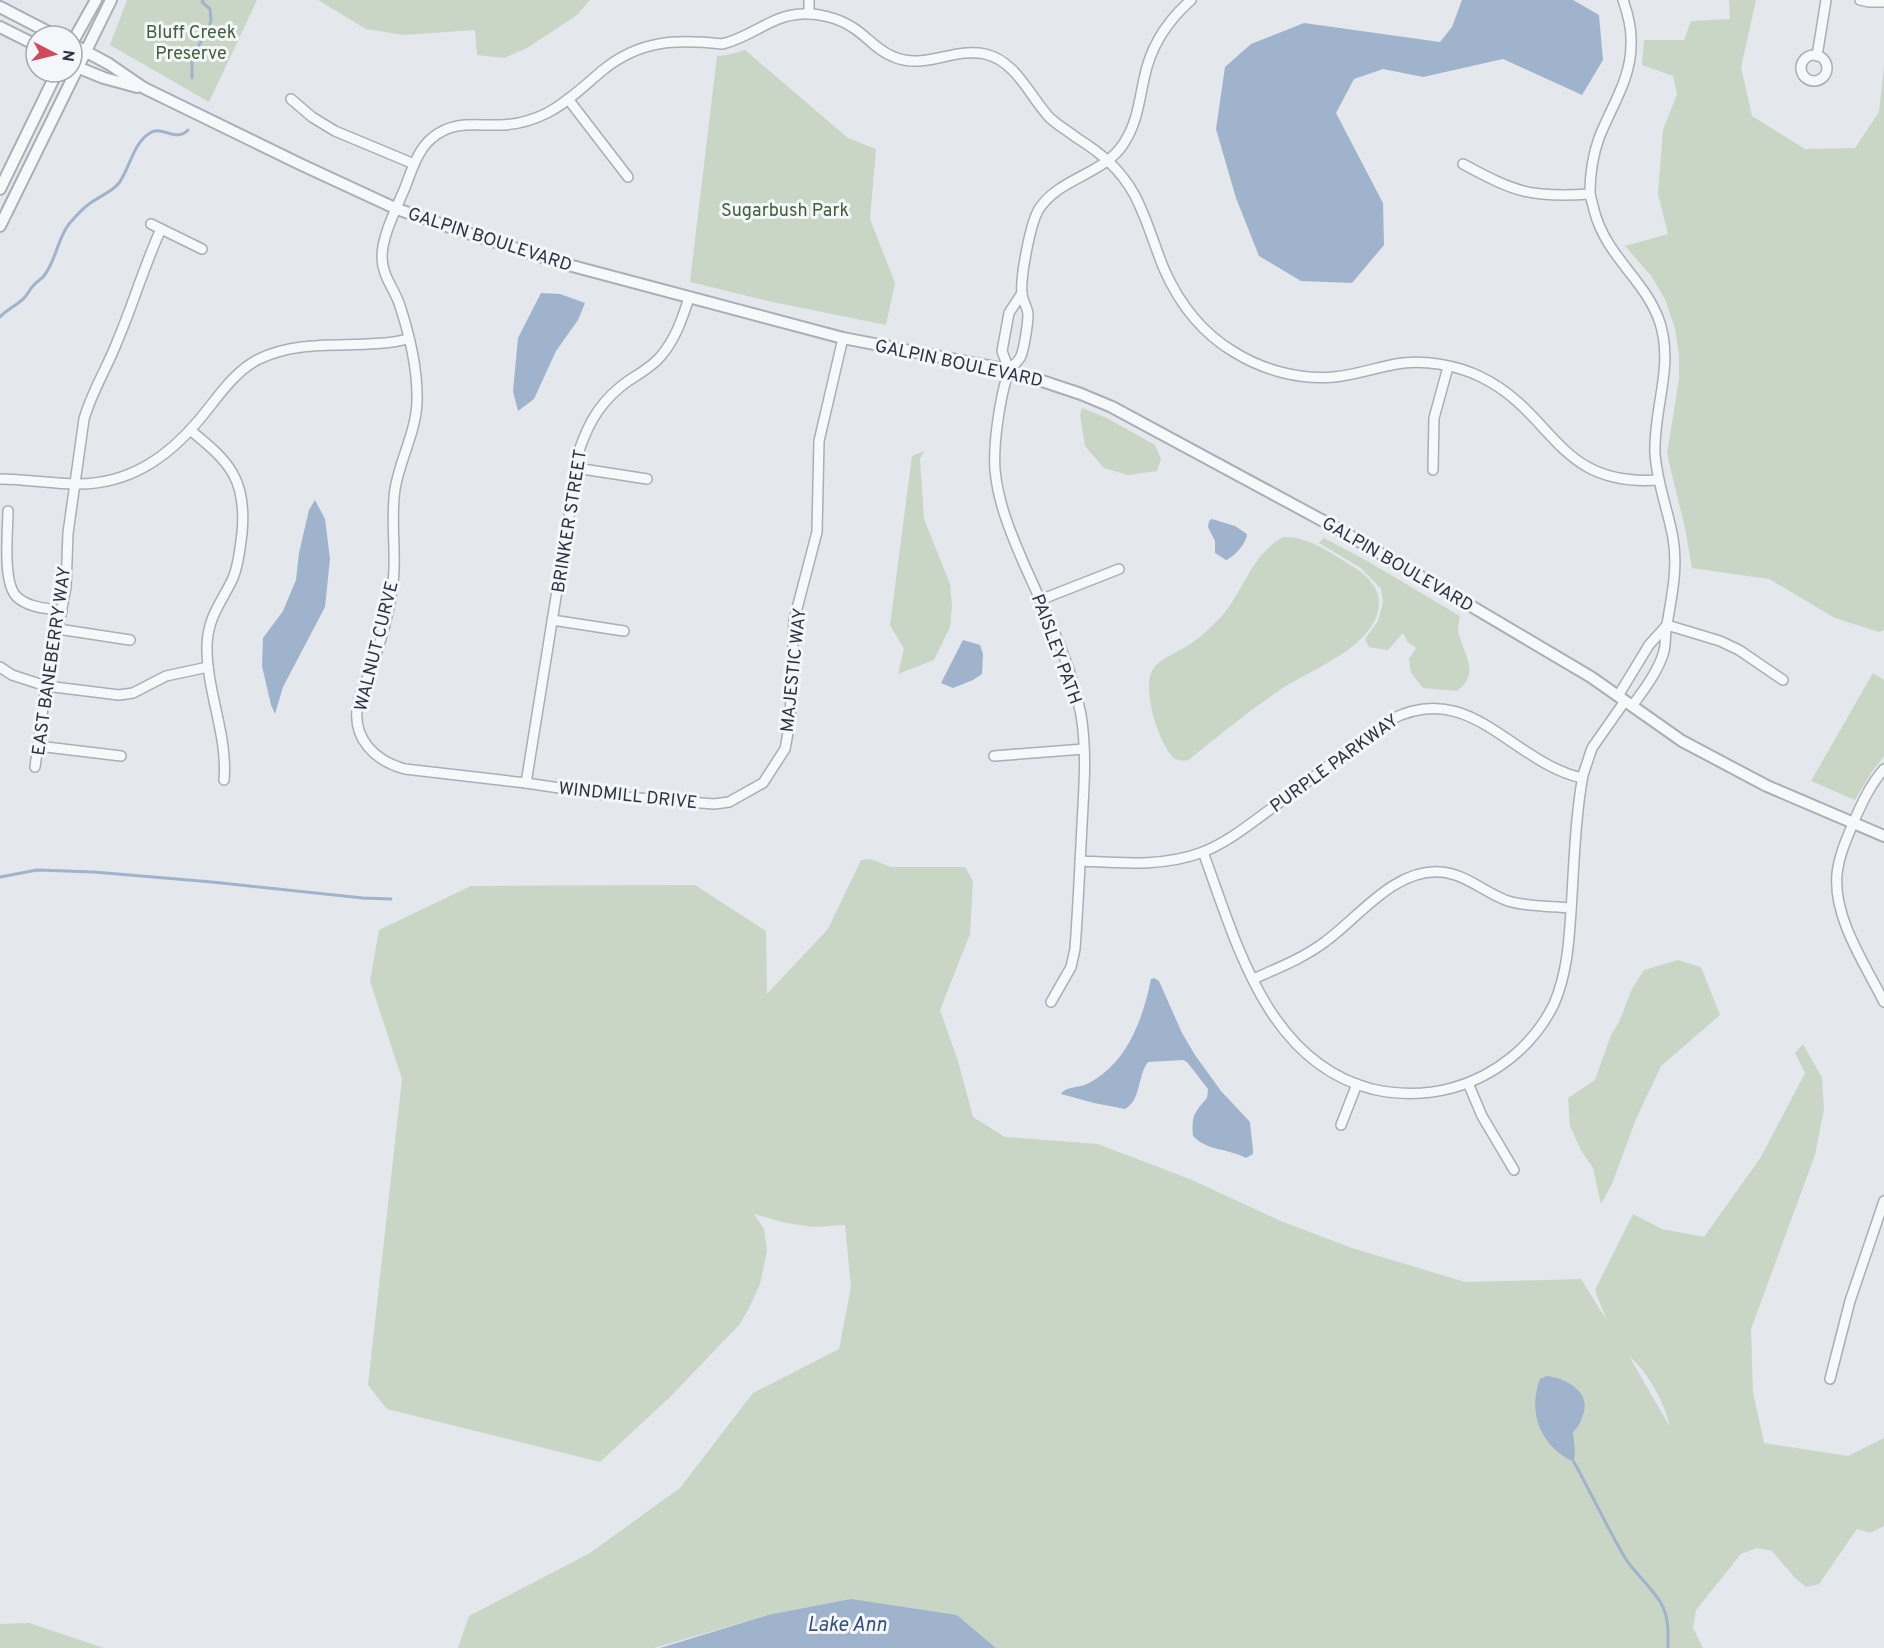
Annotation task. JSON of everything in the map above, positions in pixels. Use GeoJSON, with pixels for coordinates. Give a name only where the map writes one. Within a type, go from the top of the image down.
{"type":"FeatureCollection","features":[{"type":"Feature","properties":{"kind":"street"},"geometry":{"type":"LineString","coordinates":[[83,24],[96,0]]}},
{"type":"Feature","properties":{"kind":"street"},"geometry":{"type":"LineString","coordinates":[[84,55],[111,0]]}},
{"type":"Feature","properties":{"kind":"street"},"geometry":{"type":"LineString","coordinates":[[809,0],[809,14],[831,18],[852,27],[883,52],[905,61],[930,61],[969,52],[986,54],[1007,63],[1052,120],[1109,160],[1122,175],[1135,196],[1165,271],[1178,296],[1201,326],[1235,353],[1273,370],[1311,377],[1356,374],[1398,363],[1428,363],[1479,376],[1512,396],[1569,455],[1590,469],[1609,477],[1635,482],[1658,480]]}},
{"type":"Feature","properties":{"kind":"street"},"geometry":{"type":"LineString","coordinates":[[1022,293],[1009,313],[1002,351],[1009,370],[1021,356],[1028,314],[1022,293],[1028,240],[1040,209],[1065,185],[1109,160],[1123,146],[1134,126],[1144,77],[1155,47],[1175,15],[1191,0]]}},
{"type":"Feature","properties":{"kind":"street"},"geometry":{"type":"LineString","coordinates":[[1623,0],[1630,30],[1631,46],[1628,68],[1622,89],[1598,140],[1592,164],[1590,194],[1598,224],[1606,242],[1649,301],[1662,331],[1666,362],[1655,453],[1658,480],[1673,538],[1676,566],[1664,651],[1642,692],[1625,701]]}},
{"type":"Feature","properties":{"kind":"street"},"geometry":{"type":"LineString","coordinates":[[1816,56],[1826,0]]}},
{"type":"Feature","properties":{"kind":"street"},"geometry":{"type":"LineString","coordinates":[[1860,0],[1869,3],[1884,2]]}},
{"type":"Feature","properties":{"kind":"street"},"geometry":{"type":"LineString","coordinates":[[0,7],[33,24]]}},
{"type":"Feature","properties":{"kind":"street","name":"WALNUT CURVE"},"geometry":{"type":"LineString","coordinates":[[526,783],[405,769],[391,765],[379,759],[370,750],[359,729],[357,716],[360,697],[376,653],[390,602],[394,567],[393,504],[399,473],[416,420],[417,387],[408,339],[398,300],[384,269],[382,256],[387,232],[414,164],[424,146],[431,138],[450,127],[466,124],[499,125],[540,116],[568,99],[621,58],[648,46],[685,41],[722,44],[745,37],[775,20],[809,14]]}},
{"type":"Feature","properties":{"kind":"street"},"geometry":{"type":"LineString","coordinates":[[0,27],[24,39]]}},
{"type":"Feature","properties":{"kind":"street","name":"GALPIN BOULEVARD"},"geometry":{"type":"LineString","coordinates":[[86,52],[144,88],[397,209],[561,263],[843,338],[1009,370],[1055,384],[1112,407],[1340,530],[1446,592],[1591,677],[1682,741],[1767,786],[1884,836]]}},
{"type":"Feature","properties":{"kind":"street","name":"GALPIN BOULEVARD"},"geometry":{"type":"LineString","coordinates":[[84,70],[104,78],[144,88]]}},
{"type":"Feature","properties":{"kind":"street"},"geometry":{"type":"LineString","coordinates":[[0,189],[51,84]]}},
{"type":"Feature","properties":{"kind":"street"},"geometry":{"type":"LineString","coordinates":[[0,226],[67,84]]}},
{"type":"Feature","properties":{"kind":"street"},"geometry":{"type":"LineString","coordinates":[[291,99],[312,117],[330,128],[414,164]]}},
{"type":"Feature","properties":{"kind":"street"},"geometry":{"type":"LineString","coordinates":[[568,99],[628,177]]}},
{"type":"Feature","properties":{"kind":"street"},"geometry":{"type":"LineString","coordinates":[[1463,164],[1501,185],[1527,194],[1553,196],[1590,194]]}},
{"type":"Feature","properties":{"kind":"street"},"geometry":{"type":"LineString","coordinates":[[151,224],[202,249]]}},
{"type":"Feature","properties":{"kind":"street","name":"EAST BANEBERRY WAY"},"geometry":{"type":"LineString","coordinates":[[35,767],[49,663],[66,587],[68,533],[84,419],[89,403],[117,345],[147,260],[161,229]]}},
{"type":"Feature","properties":{"kind":"street","name":"BRINKER STREET"},"geometry":{"type":"LineString","coordinates":[[526,783],[580,448],[596,411],[610,396],[660,358],[680,327],[689,298]]}},
{"type":"Feature","properties":{"kind":"street","name":"MAJESTIC WAY"},"geometry":{"type":"LineString","coordinates":[[729,802],[763,783],[785,749],[790,722],[794,620],[817,532],[819,441],[843,338]]}},
{"type":"Feature","properties":{"kind":"street"},"geometry":{"type":"LineString","coordinates":[[0,479],[76,484],[119,479],[165,454],[190,430],[235,378],[259,359],[319,345],[374,345],[408,339]]}},
{"type":"Feature","properties":{"kind":"street"},"geometry":{"type":"LineString","coordinates":[[1433,470],[1434,418],[1448,367]]}},
{"type":"Feature","properties":{"kind":"street","name":"PAISLEY PATH"},"geometry":{"type":"LineString","coordinates":[[1009,370],[997,431],[995,472],[998,493],[1009,527],[1040,600],[1075,693],[1084,749],[1080,861],[1073,959],[1071,968],[1051,1002]]}},
{"type":"Feature","properties":{"kind":"street"},"geometry":{"type":"LineString","coordinates":[[190,430],[219,453],[230,467],[237,481],[244,510],[237,567],[213,614],[207,645],[208,668],[224,743],[226,759],[224,780]]}},
{"type":"Feature","properties":{"kind":"street"},"geometry":{"type":"LineString","coordinates":[[576,468],[647,479]]}},
{"type":"Feature","properties":{"kind":"street"},"geometry":{"type":"LineString","coordinates":[[8,511],[8,578],[11,590],[28,604],[62,611]]}},
{"type":"Feature","properties":{"kind":"street"},"geometry":{"type":"LineString","coordinates":[[1040,600],[1119,568]]}},
{"type":"Feature","properties":{"kind":"street"},"geometry":{"type":"LineString","coordinates":[[552,621],[624,631]]}},
{"type":"Feature","properties":{"kind":"street"},"geometry":{"type":"LineString","coordinates":[[1203,852],[1241,955],[1253,979],[1279,1024],[1292,1041],[1322,1066],[1357,1084],[1383,1091],[1414,1094],[1447,1090],[1486,1075],[1506,1063],[1526,1044],[1548,1013],[1560,988],[1565,970],[1582,778],[1592,748],[1625,701],[1649,645],[1666,626]]}},
{"type":"Feature","properties":{"kind":"street"},"geometry":{"type":"LineString","coordinates":[[1666,626],[1720,641],[1739,650],[1783,680]]}},
{"type":"Feature","properties":{"kind":"street"},"geometry":{"type":"LineString","coordinates":[[58,629],[130,639]]}},
{"type":"Feature","properties":{"kind":"street"},"geometry":{"type":"LineString","coordinates":[[0,667],[12,675],[46,686],[119,695],[133,693],[166,676],[208,668]]}},
{"type":"Feature","properties":{"kind":"street","name":"PURPLE PARKWAY"},"geometry":{"type":"LineString","coordinates":[[1080,861],[1153,863],[1203,852],[1224,842],[1251,823],[1390,720],[1422,708],[1437,708],[1466,714],[1552,768],[1582,778]]}},
{"type":"Feature","properties":{"kind":"street"},"geometry":{"type":"LineString","coordinates":[[38,746],[121,756]]}},
{"type":"Feature","properties":{"kind":"street"},"geometry":{"type":"LineString","coordinates":[[994,756],[1084,749]]}},
{"type":"Feature","properties":{"kind":"street"},"geometry":{"type":"LineString","coordinates":[[1884,769],[1868,791],[1853,823],[1839,861],[1837,891],[1844,921],[1884,1002]]}},
{"type":"Feature","properties":{"kind":"street","name":"WINDMILL DRIVE"},"geometry":{"type":"LineString","coordinates":[[526,783],[613,796],[714,804],[729,802]]}},
{"type":"Feature","properties":{"kind":"street"},"geometry":{"type":"LineString","coordinates":[[1253,979],[1300,958],[1326,942],[1379,895],[1396,884],[1435,868],[1516,903],[1571,908]]}},
{"type":"Feature","properties":{"kind":"street"},"geometry":{"type":"LineString","coordinates":[[1468,1083],[1482,1116],[1514,1170]]}},
{"type":"Feature","properties":{"kind":"street"},"geometry":{"type":"LineString","coordinates":[[1341,1125],[1357,1084]]}},
{"type":"Feature","properties":{"kind":"street"},"geometry":{"type":"LineString","coordinates":[[1830,1379],[1850,1301],[1884,1201]]}},
{"type":"Feature","properties":{"kind":"green space","name":"Bluff Creek Preserve"},"geometry":{"type":"Polygon","coordinates":[[[127,0],[257,0],[209,102],[110,45],[127,0]]]}},
{"type":"Feature","properties":{"kind":"green space"},"geometry":{"type":"Polygon","coordinates":[[[318,0],[590,0],[577,15],[527,48],[504,58],[477,55],[475,30],[403,35],[366,29],[318,0]]]}},
{"type":"Feature","properties":{"kind":"green space"},"geometry":{"type":"Polygon","coordinates":[[[1729,0],[1756,0],[1741,67],[1752,116],[1805,149],[1855,148],[1879,112],[1884,67],[1884,630],[1879,632],[1835,618],[1769,579],[1692,568],[1667,454],[1679,379],[1679,355],[1675,329],[1665,299],[1652,277],[1625,246],[1668,234],[1658,194],[1663,130],[1677,94],[1673,76],[1642,65],[1644,40],[1684,40],[1691,21],[1730,19],[1729,0]]]}},
{"type":"Feature","properties":{"kind":"green space","name":"Sugarbush Park"},"geometry":{"type":"Polygon","coordinates":[[[745,50],[848,138],[876,149],[870,219],[895,283],[886,325],[768,301],[690,282],[717,56],[745,50]]]}},
{"type":"Feature","properties":{"kind":"green space"},"geometry":{"type":"Polygon","coordinates":[[[1082,408],[1107,418],[1155,445],[1161,459],[1157,471],[1128,475],[1104,468],[1085,446],[1080,415],[1082,408]]]}},
{"type":"Feature","properties":{"kind":"green space"},"geometry":{"type":"Polygon","coordinates":[[[924,451],[920,459],[924,519],[950,584],[952,606],[950,627],[934,660],[898,674],[904,649],[890,625],[912,456],[924,451]]]}},
{"type":"Feature","properties":{"kind":"green space"},"geometry":{"type":"Polygon","coordinates":[[[1284,537],[1304,540],[1323,548],[1366,576],[1373,584],[1379,598],[1376,618],[1367,632],[1341,655],[1280,690],[1190,759],[1184,761],[1175,759],[1163,743],[1154,718],[1149,693],[1151,673],[1162,660],[1196,640],[1219,619],[1235,598],[1255,563],[1273,544],[1284,537]]]}},
{"type":"Feature","properties":{"kind":"green space"},"geometry":{"type":"Polygon","coordinates":[[[1324,538],[1460,616],[1458,633],[1469,664],[1468,678],[1464,685],[1457,691],[1423,688],[1411,673],[1409,659],[1416,648],[1407,641],[1403,633],[1388,650],[1369,647],[1365,639],[1378,621],[1383,602],[1381,589],[1361,568],[1319,543],[1324,538]]]}},
{"type":"Feature","properties":{"kind":"green space"},"geometry":{"type":"Polygon","coordinates":[[[1873,673],[1884,680],[1884,756],[1855,800],[1811,781],[1873,673]]]}},
{"type":"Feature","properties":{"kind":"green space"},"geometry":{"type":"Polygon","coordinates":[[[870,859],[891,867],[965,867],[973,881],[970,934],[940,1010],[958,1061],[973,1117],[1005,1137],[1098,1144],[1192,1180],[1283,1222],[1352,1248],[1465,1282],[1581,1279],[1607,1321],[1595,1290],[1633,1214],[1662,1229],[1704,1237],[1761,1157],[1805,1073],[1795,1053],[1803,1044],[1822,1078],[1824,1109],[1815,1155],[1751,1329],[1753,1392],[1764,1443],[1848,1456],[1884,1438],[1884,1526],[1870,1533],[1857,1529],[1819,1584],[1806,1587],[1795,1578],[1772,1551],[1757,1548],[1741,1554],[1696,1610],[1693,1628],[1703,1648],[996,1648],[957,1615],[768,1615],[654,1648],[458,1648],[469,1616],[590,1553],[680,1488],[753,1393],[839,1349],[851,1287],[845,1225],[814,1227],[786,1223],[754,1214],[764,1229],[767,1251],[760,1284],[739,1325],[669,1398],[600,1462],[387,1409],[368,1385],[402,1079],[370,981],[379,930],[471,886],[695,885],[766,931],[767,994],[828,929],[861,860],[870,859]],[[1629,1356],[1670,1427],[1655,1388],[1629,1356]]]}},
{"type":"Feature","properties":{"kind":"green space"},"geometry":{"type":"Polygon","coordinates":[[[1678,960],[1701,967],[1720,1015],[1661,1066],[1636,1119],[1612,1184],[1601,1204],[1593,1168],[1582,1152],[1570,1126],[1568,1098],[1595,1080],[1611,1035],[1619,1022],[1632,989],[1644,970],[1678,960]]]}},
{"type":"Feature","properties":{"kind":"green space"},"geometry":{"type":"Polygon","coordinates":[[[29,1623],[104,1648],[0,1648],[0,1624],[29,1623]]]}},
{"type":"Feature","properties":{"kind":"water"},"geometry":{"type":"Polygon","coordinates":[[[1462,0],[1573,0],[1599,15],[1603,60],[1582,95],[1503,59],[1423,77],[1383,69],[1354,79],[1336,113],[1383,203],[1384,245],[1352,283],[1301,281],[1259,256],[1236,198],[1216,129],[1225,67],[1251,44],[1304,23],[1440,42],[1452,27],[1462,0]]]}},
{"type":"Feature","properties":{"kind":"water"},"geometry":{"type":"Polygon","coordinates":[[[541,293],[560,294],[585,303],[578,320],[556,351],[534,399],[518,411],[513,391],[518,338],[541,293]]]}},
{"type":"Feature","properties":{"kind":"water"},"geometry":{"type":"Polygon","coordinates":[[[315,500],[325,519],[330,559],[325,607],[283,687],[275,714],[262,666],[263,638],[283,611],[296,580],[299,553],[309,510],[315,500]]]}},
{"type":"Feature","properties":{"kind":"water"},"geometry":{"type":"Polygon","coordinates":[[[1212,519],[1235,526],[1247,534],[1240,549],[1226,560],[1215,553],[1215,541],[1208,527],[1212,519]]]}},
{"type":"Feature","properties":{"kind":"water"},"geometry":{"type":"Polygon","coordinates":[[[963,640],[980,645],[983,654],[982,674],[953,688],[941,683],[963,640]]]}},
{"type":"Feature","properties":{"kind":"water"},"geometry":{"type":"Polygon","coordinates":[[[1151,979],[1159,981],[1182,1033],[1195,1055],[1221,1091],[1250,1122],[1253,1154],[1246,1158],[1211,1147],[1193,1136],[1193,1118],[1207,1098],[1208,1089],[1183,1060],[1148,1062],[1137,1093],[1125,1109],[1061,1094],[1063,1091],[1089,1083],[1114,1064],[1138,1024],[1151,979]]]}},
{"type":"Feature","properties":{"kind":"water"},"geometry":{"type":"Polygon","coordinates":[[[1547,1376],[1569,1383],[1581,1393],[1584,1399],[1583,1415],[1573,1432],[1574,1462],[1563,1456],[1545,1438],[1536,1416],[1536,1392],[1540,1379],[1547,1376]]]}},
{"type":"Feature","properties":{"kind":"water","name":"Lake Ann"},"geometry":{"type":"Polygon","coordinates":[[[851,1599],[957,1615],[996,1648],[660,1648],[768,1615],[851,1599]]]}},
{"type":"Feature","properties":{"kind":"waterway"},"geometry":{"type":"LineString","coordinates":[[192,78],[192,57],[211,21],[210,9],[202,2],[203,0]]}},
{"type":"Feature","properties":{"kind":"waterway"},"geometry":{"type":"LineString","coordinates":[[0,317],[22,300],[43,277],[65,230],[74,219],[86,206],[119,183],[144,137],[155,131],[178,135],[188,130]]}},
{"type":"Feature","properties":{"kind":"waterway"},"geometry":{"type":"LineString","coordinates":[[0,877],[37,870],[94,872],[391,899]]}},
{"type":"Feature","properties":{"kind":"waterway"},"geometry":{"type":"LineString","coordinates":[[1574,1462],[1624,1556],[1663,1607],[1667,1622],[1668,1648]]}}]}
